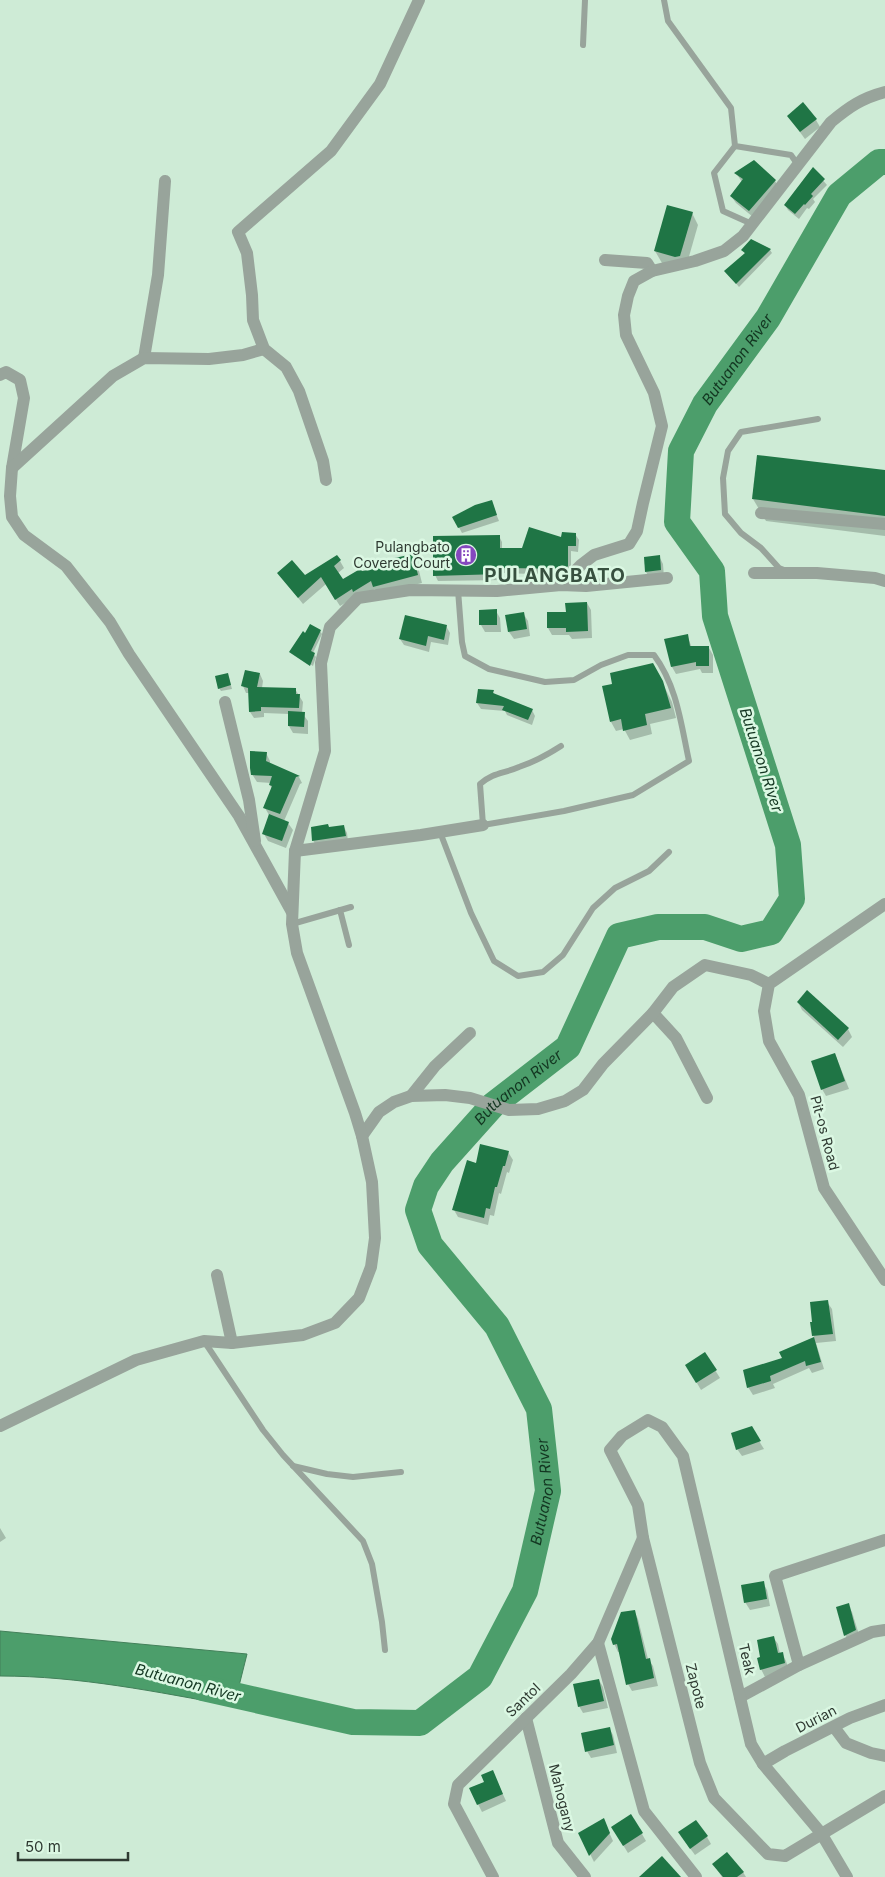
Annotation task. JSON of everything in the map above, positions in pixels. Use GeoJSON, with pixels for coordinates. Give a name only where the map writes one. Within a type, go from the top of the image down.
{"type":"FeatureCollection","features":[{"type":"Feature","properties":{"kind":"street"},"geometry":{"type":"LineString","coordinates":[[326,480],[323,461],[299,391],[286,367],[264,349],[253,320],[247,253],[238,232],[331,151],[380,84],[419,0]]}},
{"type":"Feature","properties":{"kind":"street"},"geometry":{"type":"LineString","coordinates":[[560,585],[594,555],[628,544],[638,531],[642,503],[662,426],[654,393],[626,335],[624,315],[628,296],[634,281],[652,271],[695,261],[724,250],[742,236],[831,122],[845,110],[866,97],[885,92]]}},
{"type":"Feature","properties":{"kind":"street"},"geometry":{"type":"LineString","coordinates":[[144,358],[158,275],[165,181]]}},
{"type":"Feature","properties":{"kind":"street"},"geometry":{"type":"LineString","coordinates":[[605,260],[648,262],[652,271]]}},
{"type":"Feature","properties":{"kind":"street"},"geometry":{"type":"LineString","coordinates":[[12,468],[114,376],[144,358],[209,359],[243,355],[264,349]]}},
{"type":"Feature","properties":{"kind":"street"},"geometry":{"type":"LineString","coordinates":[[0,375],[6,372],[20,380],[24,398],[12,468],[10,496],[12,517],[24,536],[66,566],[110,622],[129,654],[239,816],[292,918]]}},
{"type":"Feature","properties":{"kind":"street"},"geometry":{"type":"LineString","coordinates":[[761,513],[885,524]]}},
{"type":"Feature","properties":{"kind":"street"},"geometry":{"type":"LineString","coordinates":[[754,573],[790,572],[875,578],[885,581]]}},
{"type":"Feature","properties":{"kind":"street"},"geometry":{"type":"LineString","coordinates":[[0,1426],[136,1360],[204,1341],[232,1343],[302,1335],[335,1323],[359,1298],[371,1267],[375,1238],[372,1182],[362,1136],[297,953],[292,918],[295,851],[325,750],[321,663],[330,627],[358,598],[410,590],[498,590],[560,585],[586,586],[667,578]]}},
{"type":"Feature","properties":{"kind":"street"},"geometry":{"type":"LineString","coordinates":[[224,702],[249,800],[256,847]]}},
{"type":"Feature","properties":{"kind":"street"},"geometry":{"type":"LineString","coordinates":[[295,851],[421,835],[483,824]]}},
{"type":"Feature","properties":{"kind":"street"},"geometry":{"type":"LineString","coordinates":[[362,1136],[379,1112],[394,1102],[411,1096],[445,1095],[470,1098],[509,1110],[538,1109],[565,1101],[583,1090],[603,1064],[653,1012],[673,987],[705,965],[751,974],[769,984],[884,906]]}},
{"type":"Feature","properties":{"kind":"street","name":"Pit-os Road"},"geometry":{"type":"LineString","coordinates":[[769,984],[764,1011],[769,1041],[800,1095],[824,1188],[885,1280]]}},
{"type":"Feature","properties":{"kind":"street"},"geometry":{"type":"LineString","coordinates":[[653,1012],[676,1038],[707,1098]]}},
{"type":"Feature","properties":{"kind":"street"},"geometry":{"type":"LineString","coordinates":[[411,1096],[435,1066],[470,1033]]}},
{"type":"Feature","properties":{"kind":"street"},"geometry":{"type":"LineString","coordinates":[[218,1275],[232,1343]]}},
{"type":"Feature","properties":{"kind":"street","name":"Teak"},"geometry":{"type":"LineString","coordinates":[[610,1450],[622,1436],[648,1420],[662,1427],[683,1456],[751,1744],[763,1764],[821,1833],[847,1877]]}},
{"type":"Feature","properties":{"kind":"street","name":"Zapote"},"geometry":{"type":"LineString","coordinates":[[610,1450],[638,1505],[643,1538],[700,1763],[714,1798],[768,1854],[785,1856],[885,1796]]}},
{"type":"Feature","properties":{"kind":"street","name":"Santol"},"geometry":{"type":"LineString","coordinates":[[493,1877],[454,1804],[458,1785],[571,1674],[598,1643],[643,1538]]}},
{"type":"Feature","properties":{"kind":"street"},"geometry":{"type":"LineString","coordinates":[[799,1665],[776,1576],[885,1540]]}},
{"type":"Feature","properties":{"kind":"street"},"geometry":{"type":"LineString","coordinates":[[740,1696],[799,1665],[872,1632],[885,1630]]}},
{"type":"Feature","properties":{"kind":"street"},"geometry":{"type":"LineString","coordinates":[[598,1643],[644,1811],[696,1877]]}},
{"type":"Feature","properties":{"kind":"street","name":"Durian"},"geometry":{"type":"LineString","coordinates":[[763,1764],[850,1718],[885,1705]]}},
{"type":"Feature","properties":{"kind":"street","name":"Mahogany"},"geometry":{"type":"LineString","coordinates":[[526,1718],[558,1843],[585,1877]]}},
{"type":"Feature","properties":{"kind":"street"},"geometry":{"type":"LineString","coordinates":[[834,1726],[846,1742],[872,1753],[885,1756]]}},
{"type":"Feature","properties":{"kind":"lane"},"geometry":{"type":"LineString","coordinates":[[583,45],[585,0]]}},
{"type":"Feature","properties":{"kind":"lane"},"geometry":{"type":"LineString","coordinates":[[664,0],[668,21],[732,108],[735,146],[714,173],[723,210],[752,224]]}},
{"type":"Feature","properties":{"kind":"lane"},"geometry":{"type":"LineString","coordinates":[[735,146],[790,155],[798,165]]}},
{"type":"Feature","properties":{"kind":"lane"},"geometry":{"type":"LineString","coordinates":[[790,572],[779,568],[761,548],[741,533],[725,514],[724,478],[728,451],[741,432],[818,419]]}},
{"type":"Feature","properties":{"kind":"lane"},"geometry":{"type":"LineString","coordinates":[[458,590],[462,642],[466,656],[490,669],[545,682],[574,680],[601,665],[628,654],[654,655],[664,668],[676,699],[688,761],[633,795],[564,811],[483,824],[480,784],[490,776],[542,758],[561,746]]}},
{"type":"Feature","properties":{"kind":"lane"},"geometry":{"type":"LineString","coordinates":[[439,831],[471,913],[494,961],[518,976],[543,972],[550,967],[563,956],[593,908],[616,888],[649,871],[669,852]]}},
{"type":"Feature","properties":{"kind":"lane"},"geometry":{"type":"LineString","coordinates":[[292,918],[351,907]]}},
{"type":"Feature","properties":{"kind":"lane"},"geometry":{"type":"LineString","coordinates":[[340,910],[349,945]]}},
{"type":"Feature","properties":{"kind":"lane"},"geometry":{"type":"LineString","coordinates":[[204,1341],[264,1430],[292,1466],[363,1541],[372,1564],[385,1650]]}},
{"type":"Feature","properties":{"kind":"lane"},"geometry":{"type":"LineString","coordinates":[[292,1466],[327,1474],[353,1476],[401,1472]]}},
{"type":"Feature","properties":{"kind":"water"},"geometry":{"type":"Polygon","coordinates":[[[0,1631],[247,1654],[234,1706],[147,1690],[88,1682],[0,1676],[0,1631]]]}},
{"type":"Feature","properties":{"kind":"building"},"geometry":{"type":"Polygon","coordinates":[[[803,102],[817,119],[800,132],[787,116],[803,102]]]}},
{"type":"Feature","properties":{"kind":"building"},"geometry":{"type":"Polygon","coordinates":[[[754,160],[776,180],[749,211],[730,196],[743,179],[734,173],[754,160]]]}},
{"type":"Feature","properties":{"kind":"building"},"geometry":{"type":"Polygon","coordinates":[[[813,167],[825,179],[811,194],[813,196],[795,214],[784,205],[813,167]]]}},
{"type":"Feature","properties":{"kind":"building"},"geometry":{"type":"Polygon","coordinates":[[[667,205],[693,212],[680,256],[675,257],[654,251],[667,205]]]}},
{"type":"Feature","properties":{"kind":"building"},"geometry":{"type":"Polygon","coordinates":[[[751,239],[771,249],[736,284],[724,271],[745,253],[741,250],[751,239]]]}},
{"type":"Feature","properties":{"kind":"building"},"geometry":{"type":"Polygon","coordinates":[[[757,455],[885,470],[885,516],[752,499],[757,455]]]}},
{"type":"Feature","properties":{"kind":"building"},"geometry":{"type":"Polygon","coordinates":[[[492,500],[497,515],[458,528],[452,517],[475,505],[492,500]]]}},
{"type":"Feature","properties":{"kind":"building"},"geometry":{"type":"Polygon","coordinates":[[[529,527],[561,537],[562,532],[576,533],[576,546],[568,546],[568,566],[565,569],[500,568],[500,574],[433,576],[433,536],[500,535],[500,548],[522,548],[529,527]]]}},
{"type":"Feature","properties":{"kind":"building"},"geometry":{"type":"Polygon","coordinates":[[[413,554],[418,575],[373,587],[371,581],[353,592],[352,589],[335,600],[321,577],[298,598],[277,573],[292,560],[305,575],[337,555],[341,560],[334,566],[343,579],[360,569],[362,571],[392,566],[390,559],[413,554]]]}},
{"type":"Feature","properties":{"kind":"building"},"geometry":{"type":"Polygon","coordinates":[[[660,555],[661,570],[645,572],[644,557],[660,555]]]}},
{"type":"Feature","properties":{"kind":"building"},"geometry":{"type":"Polygon","coordinates":[[[587,602],[588,631],[566,632],[566,628],[547,628],[547,612],[566,612],[565,603],[587,602]]]}},
{"type":"Feature","properties":{"kind":"building"},"geometry":{"type":"Polygon","coordinates":[[[497,609],[497,625],[479,625],[479,610],[497,609]]]}},
{"type":"Feature","properties":{"kind":"building"},"geometry":{"type":"Polygon","coordinates":[[[524,612],[527,629],[508,632],[505,615],[524,612]]]}},
{"type":"Feature","properties":{"kind":"building"},"geometry":{"type":"Polygon","coordinates":[[[405,615],[447,625],[444,640],[428,636],[426,646],[399,639],[405,615]]]}},
{"type":"Feature","properties":{"kind":"building"},"geometry":{"type":"Polygon","coordinates":[[[310,624],[321,630],[311,651],[315,653],[310,666],[289,652],[310,624]]]}},
{"type":"Feature","properties":{"kind":"building"},"geometry":{"type":"Polygon","coordinates":[[[688,634],[690,646],[709,646],[709,666],[696,666],[696,662],[671,667],[664,639],[688,634]]]}},
{"type":"Feature","properties":{"kind":"building"},"geometry":{"type":"Polygon","coordinates":[[[653,663],[663,681],[671,708],[645,714],[647,725],[623,731],[621,719],[610,722],[602,686],[612,684],[610,673],[653,663]]]}},
{"type":"Feature","properties":{"kind":"building"},"geometry":{"type":"Polygon","coordinates":[[[245,670],[260,673],[257,687],[296,688],[296,694],[300,694],[299,708],[261,707],[261,711],[249,712],[248,688],[241,686],[245,670]]]}},
{"type":"Feature","properties":{"kind":"building"},"geometry":{"type":"Polygon","coordinates":[[[228,673],[231,685],[218,689],[215,676],[228,673]]]}},
{"type":"Feature","properties":{"kind":"building"},"geometry":{"type":"Polygon","coordinates":[[[478,689],[494,690],[493,693],[533,709],[528,720],[502,710],[504,706],[476,703],[478,689]]]}},
{"type":"Feature","properties":{"kind":"building"},"geometry":{"type":"Polygon","coordinates":[[[288,711],[305,712],[304,727],[288,726],[288,711]]]}},
{"type":"Feature","properties":{"kind":"building"},"geometry":{"type":"Polygon","coordinates":[[[250,751],[267,752],[266,761],[300,776],[296,777],[280,814],[263,808],[272,786],[269,785],[272,776],[251,775],[250,751]]]}},
{"type":"Feature","properties":{"kind":"building"},"geometry":{"type":"Polygon","coordinates":[[[269,814],[289,822],[282,841],[262,834],[269,814]]]}},
{"type":"Feature","properties":{"kind":"building"},"geometry":{"type":"Polygon","coordinates":[[[328,824],[329,827],[344,825],[346,836],[312,841],[311,827],[328,824]]]}},
{"type":"Feature","properties":{"kind":"building"},"geometry":{"type":"Polygon","coordinates":[[[807,990],[849,1028],[838,1040],[797,1002],[807,990]]]}},
{"type":"Feature","properties":{"kind":"building"},"geometry":{"type":"Polygon","coordinates":[[[835,1053],[845,1081],[821,1090],[811,1061],[835,1053]]]}},
{"type":"Feature","properties":{"kind":"building"},"geometry":{"type":"Polygon","coordinates":[[[480,1144],[509,1151],[497,1187],[495,1187],[490,1209],[486,1208],[484,1218],[452,1210],[467,1160],[476,1163],[480,1144]]]}},
{"type":"Feature","properties":{"kind":"building"},"geometry":{"type":"Polygon","coordinates":[[[828,1300],[833,1334],[812,1336],[810,1302],[828,1300]]]}},
{"type":"Feature","properties":{"kind":"building"},"geometry":{"type":"Polygon","coordinates":[[[814,1337],[821,1362],[806,1366],[805,1361],[770,1376],[771,1381],[747,1388],[743,1370],[782,1358],[779,1352],[814,1337]]]}},
{"type":"Feature","properties":{"kind":"building"},"geometry":{"type":"Polygon","coordinates":[[[705,1352],[717,1370],[696,1383],[685,1365],[705,1352]]]}},
{"type":"Feature","properties":{"kind":"building"},"geometry":{"type":"Polygon","coordinates":[[[752,1426],[761,1441],[736,1450],[731,1433],[752,1426]]]}},
{"type":"Feature","properties":{"kind":"building"},"geometry":{"type":"Polygon","coordinates":[[[764,1581],[767,1599],[744,1603],[741,1585],[764,1581]]]}},
{"type":"Feature","properties":{"kind":"building"},"geometry":{"type":"Polygon","coordinates":[[[849,1603],[856,1630],[844,1636],[836,1607],[849,1603]]]}},
{"type":"Feature","properties":{"kind":"building"},"geometry":{"type":"Polygon","coordinates":[[[635,1610],[646,1659],[650,1658],[654,1678],[626,1685],[617,1644],[613,1645],[611,1639],[621,1612],[635,1610]]]}},
{"type":"Feature","properties":{"kind":"building"},"geometry":{"type":"Polygon","coordinates":[[[774,1636],[778,1653],[783,1652],[785,1663],[760,1670],[757,1658],[760,1657],[757,1640],[774,1636]]]}},
{"type":"Feature","properties":{"kind":"building"},"geometry":{"type":"Polygon","coordinates":[[[599,1679],[604,1701],[578,1707],[573,1684],[599,1679]]]}},
{"type":"Feature","properties":{"kind":"building"},"geometry":{"type":"Polygon","coordinates":[[[610,1727],[614,1745],[585,1752],[581,1733],[610,1727]]]}},
{"type":"Feature","properties":{"kind":"building"},"geometry":{"type":"Polygon","coordinates":[[[493,1770],[503,1794],[477,1805],[469,1788],[484,1782],[481,1775],[493,1770]]]}},
{"type":"Feature","properties":{"kind":"building"},"geometry":{"type":"Polygon","coordinates":[[[631,1814],[643,1833],[623,1846],[611,1827],[631,1814]]]}},
{"type":"Feature","properties":{"kind":"building"},"geometry":{"type":"Polygon","coordinates":[[[604,1818],[610,1833],[589,1856],[578,1833],[604,1818]]]}},
{"type":"Feature","properties":{"kind":"building"},"geometry":{"type":"Polygon","coordinates":[[[696,1820],[708,1836],[690,1849],[678,1832],[696,1820]]]}},
{"type":"Feature","properties":{"kind":"building"},"geometry":{"type":"Polygon","coordinates":[[[727,1852],[744,1872],[737,1877],[723,1877],[712,1864],[727,1852]]]}},
{"type":"Feature","properties":{"kind":"building"},"geometry":{"type":"Polygon","coordinates":[[[662,1856],[681,1877],[639,1877],[662,1856]]]}},
{"type":"Feature","properties":{"kind":"waterway","name":"Butuanon River"},"geometry":{"type":"LineString","coordinates":[[203,1688],[353,1722],[420,1723],[480,1677],[525,1591],[548,1491],[539,1409],[497,1326],[430,1245],[418,1210],[426,1186],[442,1162],[493,1105],[568,1047],[619,936],[658,927],[705,927],[741,939],[771,932],[792,899],[788,845],[715,616],[712,571],[677,522],[681,451],[705,404],[768,318],[839,195],[879,162],[885,162]]}},
{"type":"Feature","properties":{"kind":"place","name":"Pulangbato Covered Court"},"geometry":{"type":"Point","coordinates":[466,555]}},
{"type":"Feature","properties":{"kind":"district","name":"PULANGBATO"},"geometry":{"type":"Point","coordinates":[555,575]}}]}
